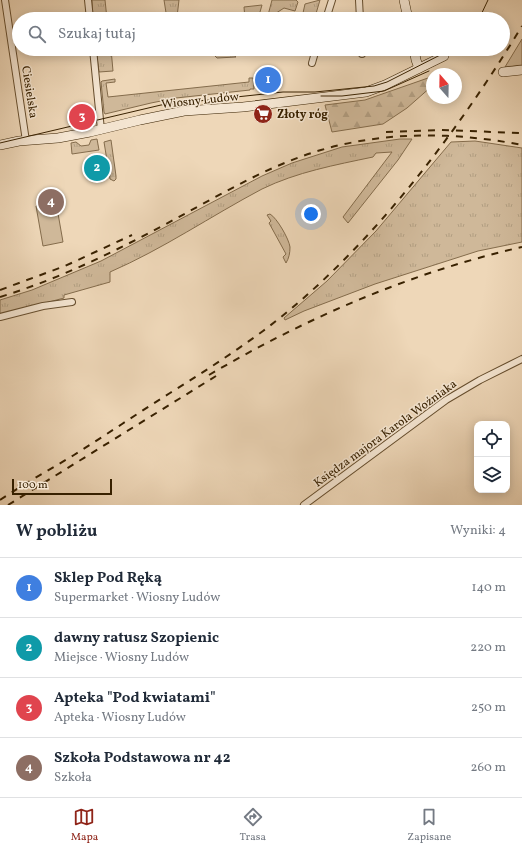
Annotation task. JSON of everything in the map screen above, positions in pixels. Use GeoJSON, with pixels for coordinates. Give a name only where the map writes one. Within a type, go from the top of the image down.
{"type":"FeatureCollection","features":[{"type":"Feature","properties":{"kind":"street","name":"Ciesielska"},"geometry":{"type":"LineString","coordinates":[[5,0],[12,47]]}},
{"type":"Feature","properties":{"kind":"street"},"geometry":{"type":"LineString","coordinates":[[88,0],[89,12]]}},
{"type":"Feature","properties":{"kind":"street"},"geometry":{"type":"LineString","coordinates":[[328,12],[332,0]]}},
{"type":"Feature","properties":{"kind":"street"},"geometry":{"type":"LineString","coordinates":[[359,0],[360,12]]}},
{"type":"Feature","properties":{"kind":"street"},"geometry":{"type":"LineString","coordinates":[[404,0],[407,12]]}},
{"type":"Feature","properties":{"kind":"street","name":"Ciesielska"},"geometry":{"type":"LineString","coordinates":[[13,56],[26,141]]}},
{"type":"Feature","properties":{"kind":"street"},"geometry":{"type":"LineString","coordinates":[[94,56],[101,130]]}},
{"type":"Feature","properties":{"kind":"street"},"geometry":{"type":"LineString","coordinates":[[312,63],[314,56]]}},
{"type":"Feature","properties":{"kind":"street"},"geometry":{"type":"LineString","coordinates":[[415,56],[419,68]]}},
{"type":"Feature","properties":{"kind":"street","name":"Wiosny Ludów"},"geometry":{"type":"LineString","coordinates":[[0,145],[58,138],[184,111],[235,108],[361,93],[385,85],[444,56]]}},
{"type":"Feature","properties":{"kind":"street"},"geometry":{"type":"LineString","coordinates":[[503,72],[522,70]]}},
{"type":"Feature","properties":{"kind":"street"},"geometry":{"type":"LineString","coordinates":[[0,317],[43,306],[72,302]]}},
{"type":"Feature","properties":{"kind":"street","name":"Księdza majora Karola Woźniaka"},"geometry":{"type":"LineString","coordinates":[[304,505],[446,400],[480,380],[522,359]]}},
{"type":"Feature","properties":{"kind":"green space"},"geometry":{"type":"Polygon","coordinates":[[[92,0],[105,0],[106,12],[93,12],[92,0]]]}},
{"type":"Feature","properties":{"kind":"green space"},"geometry":{"type":"Polygon","coordinates":[[[164,0],[179,0],[178,12],[166,12],[164,0]]]}},
{"type":"Feature","properties":{"kind":"green space"},"geometry":{"type":"Polygon","coordinates":[[[272,0],[296,0],[298,2],[295,11],[284,8],[278,12],[269,12],[272,0]]]}},
{"type":"Feature","properties":{"kind":"green space"},"geometry":{"type":"Polygon","coordinates":[[[320,0],[316,12],[303,12],[305,4],[320,0]]]}},
{"type":"Feature","properties":{"kind":"green space"},"geometry":{"type":"Polygon","coordinates":[[[262,5],[260,12],[244,12],[244,7],[262,5]]]}},
{"type":"Feature","properties":{"kind":"green space"},"geometry":{"type":"Polygon","coordinates":[[[522,39],[522,65],[505,67],[522,39]]]}},
{"type":"Feature","properties":{"kind":"green space"},"geometry":{"type":"Polygon","coordinates":[[[97,56],[112,56],[113,71],[99,72],[97,56]]]}},
{"type":"Feature","properties":{"kind":"green space"},"geometry":{"type":"Polygon","coordinates":[[[215,56],[236,57],[217,58],[215,56]]]}},
{"type":"Feature","properties":{"kind":"green space"},"geometry":{"type":"Polygon","coordinates":[[[249,78],[253,78],[254,89],[176,98],[105,114],[104,112],[102,81],[115,79],[115,82],[106,83],[108,97],[249,82],[249,78]]]}},
{"type":"Feature","properties":{"kind":"green space"},"geometry":{"type":"Polygon","coordinates":[[[426,79],[426,91],[407,108],[383,124],[332,132],[325,105],[365,100],[426,79]]]}},
{"type":"Feature","properties":{"kind":"green space"},"geometry":{"type":"Polygon","coordinates":[[[97,139],[99,150],[72,154],[71,143],[76,142],[81,146],[89,145],[91,140],[97,139]]]}},
{"type":"Feature","properties":{"kind":"green space"},"geometry":{"type":"Polygon","coordinates":[[[400,139],[412,139],[398,160],[348,223],[343,217],[392,152],[376,153],[373,157],[316,170],[275,183],[243,199],[168,243],[110,272],[110,282],[64,295],[64,298],[0,315],[0,300],[32,290],[101,261],[262,176],[292,163],[342,147],[400,139]]]}},
{"type":"Feature","properties":{"kind":"green space"},"geometry":{"type":"Polygon","coordinates":[[[111,140],[116,176],[114,181],[110,179],[104,142],[111,140]]]}},
{"type":"Feature","properties":{"kind":"green space"},"geometry":{"type":"Polygon","coordinates":[[[475,141],[522,148],[522,242],[478,251],[375,284],[304,311],[285,320],[284,318],[327,281],[376,231],[451,142],[475,141]]]}},
{"type":"Feature","properties":{"kind":"green space"},"geometry":{"type":"Polygon","coordinates":[[[56,202],[63,242],[43,246],[36,206],[56,202]]]}},
{"type":"Feature","properties":{"kind":"green space"},"geometry":{"type":"Polygon","coordinates":[[[270,214],[279,224],[289,243],[290,253],[286,263],[283,257],[286,254],[269,223],[271,221],[267,215],[270,214]]]}},
{"type":"Feature","properties":{"kind":"tram line"},"geometry":{"type":"LineString","coordinates":[[482,12],[488,0]]}},
{"type":"Feature","properties":{"kind":"tram line"},"geometry":{"type":"LineString","coordinates":[[0,143],[161,105],[283,92],[315,92],[374,86],[387,82],[438,56]]}},
{"type":"Feature","properties":{"kind":"tram line"},"geometry":{"type":"LineString","coordinates":[[321,96],[342,96],[384,91],[426,72]]}},
{"type":"Feature","properties":{"kind":"railway"},"geometry":{"type":"LineString","coordinates":[[510,45],[522,26]]}},
{"type":"Feature","properties":{"kind":"railway"},"geometry":{"type":"LineString","coordinates":[[0,500],[74,455],[217,363],[263,331],[301,300],[338,266],[373,229],[406,190],[468,109],[503,56]]}},
{"type":"Feature","properties":{"kind":"railway"},"geometry":{"type":"LineString","coordinates":[[386,132],[439,130],[522,133]]}},
{"type":"Feature","properties":{"kind":"railway"},"geometry":{"type":"LineString","coordinates":[[0,297],[46,281],[112,252],[156,230],[247,180],[283,163],[321,150],[371,139],[421,136],[472,138],[522,145]]}},
{"type":"Feature","properties":{"kind":"railway"},"geometry":{"type":"LineString","coordinates":[[0,290],[65,266],[132,235]]}},
{"type":"Feature","properties":{"kind":"railway"},"geometry":{"type":"LineString","coordinates":[[209,375],[283,334],[400,283],[481,257],[522,247]]}},
{"type":"Feature","properties":{"kind":"railway"},"geometry":{"type":"LineString","coordinates":[[8,505],[216,376]]}},
{"type":"Feature","properties":{"kind":"place","name":"Sklep Pod Ręką"},"geometry":{"type":"Point","coordinates":[268,80]}},
{"type":"Feature","properties":{"kind":"place","name":"Złoty róg"},"geometry":{"type":"Point","coordinates":[263,114]}},
{"type":"Feature","properties":{"kind":"place","name":"Apteka \"Pod kwiatami\""},"geometry":{"type":"Point","coordinates":[82,117]}},
{"type":"Feature","properties":{"kind":"place","name":"dawny ratusz Szopienic"},"geometry":{"type":"Point","coordinates":[97,168]}},
{"type":"Feature","properties":{"kind":"place","name":"Szkoła Podstawowa nr 42"},"geometry":{"type":"Point","coordinates":[51,202]}}]}
